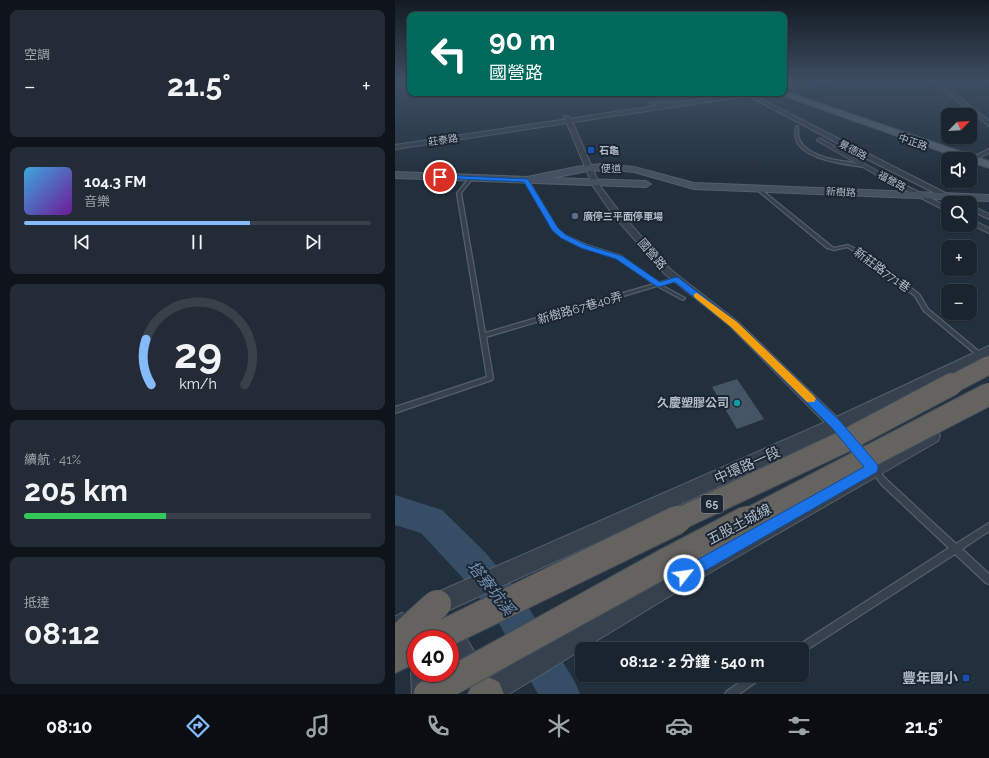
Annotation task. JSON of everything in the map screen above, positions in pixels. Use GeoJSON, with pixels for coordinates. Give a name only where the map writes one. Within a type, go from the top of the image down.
{"type":"FeatureCollection","features":[{"type":"Feature","properties":{"kind":"highway","name":"65"},"geometry":{"type":"LineString","coordinates":[[451,630],[643,536],[841,443],[987,358]]}},
{"type":"Feature","properties":{"kind":"highway","name":"五股土城線"},"geometry":{"type":"LineString","coordinates":[[428,694],[667,562],[989,394]]}},
{"type":"Feature","properties":{"kind":"highway"},"geometry":{"type":"LineString","coordinates":[[395,642],[437,604]]}},
{"type":"Feature","properties":{"kind":"highway"},"geometry":{"type":"LineString","coordinates":[[395,658],[407,652]]}},
{"type":"Feature","properties":{"kind":"main road","name":"中正路"},"geometry":{"type":"LineString","coordinates":[[833,113],[941,152]]}},
{"type":"Feature","properties":{"kind":"main road","name":"中正路"},"geometry":{"type":"LineString","coordinates":[[840,113],[946,152]]}},
{"type":"Feature","properties":{"kind":"main road","name":"中正路"},"geometry":{"type":"LineString","coordinates":[[977,162],[989,165]]}},
{"type":"Feature","properties":{"kind":"main road","name":"中正路"},"geometry":{"type":"LineString","coordinates":[[977,164],[989,169]]}},
{"type":"Feature","properties":{"kind":"main road","name":"便道"},"geometry":{"type":"LineString","coordinates":[[554,178],[589,169],[605,167],[627,168],[670,181],[694,186]]}},
{"type":"Feature","properties":{"kind":"main road"},"geometry":{"type":"LineString","coordinates":[[395,175],[526,180],[554,178],[595,182],[646,184]]}},
{"type":"Feature","properties":{"kind":"main road","name":"新樹路"},"geometry":{"type":"LineString","coordinates":[[694,186],[941,197]]}},
{"type":"Feature","properties":{"kind":"main road","name":"新樹路"},"geometry":{"type":"LineString","coordinates":[[977,198],[989,198]]}},
{"type":"Feature","properties":{"kind":"street","name":"莊泰路"},"geometry":{"type":"LineString","coordinates":[[395,147],[598,113]]}},
{"type":"Feature","properties":{"kind":"street","name":"莊泰路"},"geometry":{"type":"LineString","coordinates":[[395,141],[609,113]]}},
{"type":"Feature","properties":{"kind":"street","name":"福營路"},"geometry":{"type":"LineString","coordinates":[[776,113],[865,166],[941,206]]}},
{"type":"Feature","properties":{"kind":"street","name":"景德路"},"geometry":{"type":"LineString","coordinates":[[783,113],[947,196]]}},
{"type":"Feature","properties":{"kind":"street"},"geometry":{"type":"LineString","coordinates":[[976,113],[989,124]]}},
{"type":"Feature","properties":{"kind":"street","name":"國營路"},"geometry":{"type":"LineString","coordinates":[[567,119],[595,182],[613,209],[676,279],[734,324],[836,425],[873,468]]}},
{"type":"Feature","properties":{"kind":"street"},"geometry":{"type":"LineString","coordinates":[[977,158],[989,151]]}},
{"type":"Feature","properties":{"kind":"street"},"geometry":{"type":"LineString","coordinates":[[977,211],[989,217]]}},
{"type":"Feature","properties":{"kind":"street"},"geometry":{"type":"LineString","coordinates":[[977,225],[989,231]]}},
{"type":"Feature","properties":{"kind":"street","name":"中環路一段"},"geometry":{"type":"LineString","coordinates":[[437,604],[987,358]]}},
{"type":"Feature","properties":{"kind":"street"},"geometry":{"type":"LineString","coordinates":[[437,604],[487,694],[670,583],[847,482],[989,405]]}},
{"type":"Feature","properties":{"kind":"street"},"geometry":{"type":"LineString","coordinates":[[395,620],[403,618],[417,626],[417,630]]}},
{"type":"Feature","properties":{"kind":"street"},"geometry":{"type":"LineString","coordinates":[[422,682],[423,694]]}},
{"type":"Feature","properties":{"kind":"lane"},"geometry":{"type":"LineString","coordinates":[[797,127],[797,137],[799,142],[815,154],[832,160],[865,166]]}},
{"type":"Feature","properties":{"kind":"lane"},"geometry":{"type":"LineString","coordinates":[[395,410],[490,378],[459,193],[471,178]]}},
{"type":"Feature","properties":{"kind":"lane"},"geometry":{"type":"LineString","coordinates":[[526,180],[555,230],[563,236],[584,246],[619,258],[659,285],[683,298]]}},
{"type":"Feature","properties":{"kind":"lane","name":"新莊路771巷"},"geometry":{"type":"LineString","coordinates":[[757,188],[829,247],[834,249],[849,246],[864,255],[917,295],[926,310],[987,358]]}},
{"type":"Feature","properties":{"kind":"lane","name":"新樹路67巷40弄"},"geometry":{"type":"LineString","coordinates":[[483,336],[676,279]]}},
{"type":"Feature","properties":{"kind":"lane"},"geometry":{"type":"LineString","coordinates":[[873,468],[885,483],[989,580]]}},
{"type":"Feature","properties":{"kind":"lane"},"geometry":{"type":"LineString","coordinates":[[809,643],[989,527]]}},
{"type":"Feature","properties":{"kind":"lane"},"geometry":{"type":"LineString","coordinates":[[395,620],[437,604]]}},
{"type":"Feature","properties":{"kind":"lane"},"geometry":{"type":"LineString","coordinates":[[730,694],[748,682]]}},
{"type":"Feature","properties":{"kind":"green space"},"geometry":{"type":"Polygon","coordinates":[[[553,120],[554,122],[396,145],[420,140],[553,120]]]}},
{"type":"Feature","properties":{"kind":"building","name":"久慶塑膠公司"},"geometry":{"type":"Polygon","coordinates":[[[737,379],[764,419],[737,429],[712,387],[737,379]]]}},
{"type":"Feature","properties":{"kind":"waterway","name":"塔寮坑溪"},"geometry":{"type":"LineString","coordinates":[[395,510],[431,521],[473,564],[508,606],[560,694]]}},
{"type":"Feature","properties":{"kind":"slow traffic"},"geometry":{"type":"LineString","coordinates":[[697,296],[734,324],[811,399]]}},
{"type":"Feature","properties":{"kind":"place","name":"石龜"},"geometry":{"type":"Point","coordinates":[591,150]}},
{"type":"Feature","properties":{"kind":"place","name":"廣停三平面停車場"},"geometry":{"type":"Point","coordinates":[575,216]}},
{"type":"Feature","properties":{"kind":"place","name":"久慶塑膠公司"},"geometry":{"type":"Point","coordinates":[737,403]}},
{"type":"Feature","properties":{"kind":"place","name":"豐年國小"},"geometry":{"type":"Point","coordinates":[966,678]}},
{"type":"Feature","properties":{"kind":"route"},"geometry":{"type":"LineString","coordinates":[[440,177],[526,180],[555,230],[572,242],[619,258],[659,285],[676,279],[734,324],[836,425],[873,468],[684,575]]}}]}
